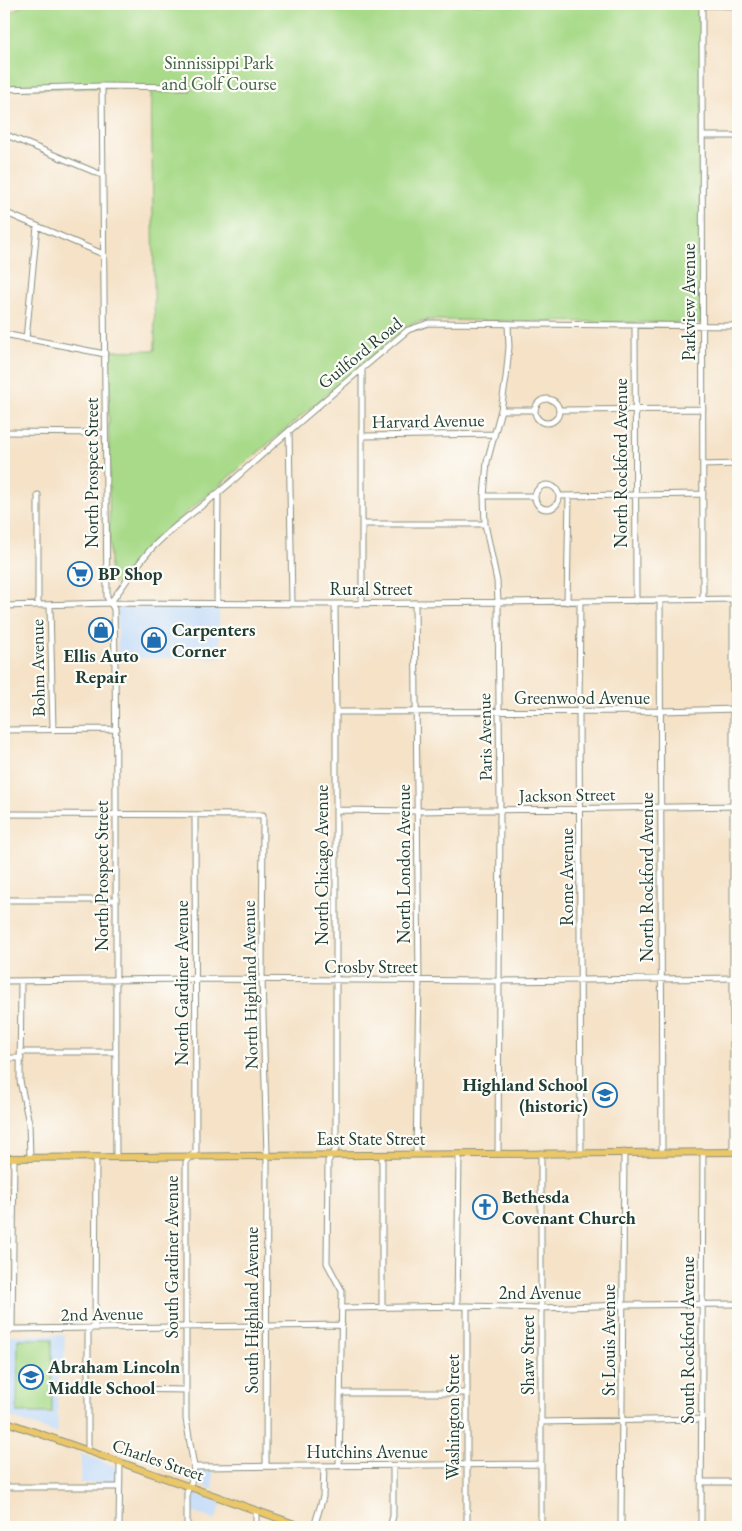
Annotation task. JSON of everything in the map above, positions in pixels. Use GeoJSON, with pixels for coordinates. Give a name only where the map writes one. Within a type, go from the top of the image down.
{"type":"FeatureCollection","features":[{"type":"Feature","properties":{"kind":"main road"},"geometry":{"type":"LineString","coordinates":[[4,6],[8,4]]}},
{"type":"Feature","properties":{"kind":"main road","name":"East State Street"},"geometry":{"type":"LineString","coordinates":[[4,1158],[194,1154],[331,1155],[736,1152]]}},
{"type":"Feature","properties":{"kind":"main road","name":"Charles Street"},"geometry":{"type":"LineString","coordinates":[[4,1421],[303,1527]]}},
{"type":"Feature","properties":{"kind":"street"},"geometry":{"type":"LineString","coordinates":[[702,5],[738,6]]}},
{"type":"Feature","properties":{"kind":"street","name":"Parkview Avenue"},"geometry":{"type":"LineString","coordinates":[[702,5],[703,600]]}},
{"type":"Feature","properties":{"kind":"street","name":"North Prospect Street"},"geometry":{"type":"LineString","coordinates":[[102,86],[107,597],[114,609],[116,730],[116,1157]]}},
{"type":"Feature","properties":{"kind":"street"},"geometry":{"type":"LineString","coordinates":[[4,89],[186,86]]}},
{"type":"Feature","properties":{"kind":"street"},"geometry":{"type":"LineString","coordinates":[[4,134],[102,175]]}},
{"type":"Feature","properties":{"kind":"street"},"geometry":{"type":"LineString","coordinates":[[703,136],[738,136]]}},
{"type":"Feature","properties":{"kind":"street"},"geometry":{"type":"LineString","coordinates":[[4,212],[103,254]]}},
{"type":"Feature","properties":{"kind":"street"},"geometry":{"type":"LineString","coordinates":[[26,339],[37,226]]}},
{"type":"Feature","properties":{"kind":"street","name":"Guilford Road"},"geometry":{"type":"LineString","coordinates":[[110,603],[154,546],[218,494],[362,368],[408,330],[416,326],[429,323],[738,326]]}},
{"type":"Feature","properties":{"kind":"street","name":"Paris Avenue"},"geometry":{"type":"LineString","coordinates":[[498,1154],[500,810],[498,602],[497,581],[485,524],[484,496],[487,462],[501,410],[506,378],[508,324]]}},
{"type":"Feature","properties":{"kind":"street","name":"North Rockford Avenue"},"geometry":{"type":"LineString","coordinates":[[635,325],[636,601]]}},
{"type":"Feature","properties":{"kind":"street"},"geometry":{"type":"LineString","coordinates":[[4,334],[105,354]]}},
{"type":"Feature","properties":{"kind":"street"},"geometry":{"type":"LineString","coordinates":[[362,368],[362,603]]}},
{"type":"Feature","properties":{"kind":"street"},"geometry":{"type":"LineString","coordinates":[[534,410],[539,402],[547,398],[555,402],[559,410]]}},
{"type":"Feature","properties":{"kind":"street"},"geometry":{"type":"LineString","coordinates":[[559,410],[703,409]]}},
{"type":"Feature","properties":{"kind":"street"},"geometry":{"type":"LineString","coordinates":[[501,410],[534,410]]}},
{"type":"Feature","properties":{"kind":"street"},"geometry":{"type":"LineString","coordinates":[[534,410],[540,420],[547,423],[555,419],[559,410]]}},
{"type":"Feature","properties":{"kind":"street"},"geometry":{"type":"LineString","coordinates":[[289,431],[292,603]]}},
{"type":"Feature","properties":{"kind":"street"},"geometry":{"type":"LineString","coordinates":[[4,432],[106,433]]}},
{"type":"Feature","properties":{"kind":"street","name":"Harvard Avenue"},"geometry":{"type":"LineString","coordinates":[[363,436],[494,434]]}},
{"type":"Feature","properties":{"kind":"street"},"geometry":{"type":"LineString","coordinates":[[703,465],[738,464]]}},
{"type":"Feature","properties":{"kind":"street"},"geometry":{"type":"LineString","coordinates":[[534,496],[538,488],[546,485],[554,488],[559,496]]}},
{"type":"Feature","properties":{"kind":"street"},"geometry":{"type":"LineString","coordinates":[[217,603],[218,494]]}},
{"type":"Feature","properties":{"kind":"street"},"geometry":{"type":"LineString","coordinates":[[559,496],[703,494]]}},
{"type":"Feature","properties":{"kind":"street"},"geometry":{"type":"LineString","coordinates":[[38,495],[38,606]]}},
{"type":"Feature","properties":{"kind":"street"},"geometry":{"type":"LineString","coordinates":[[484,496],[534,496]]}},
{"type":"Feature","properties":{"kind":"street"},"geometry":{"type":"LineString","coordinates":[[534,496],[539,506],[547,508],[555,505],[559,496]]}},
{"type":"Feature","properties":{"kind":"street"},"geometry":{"type":"LineString","coordinates":[[567,602],[568,496]]}},
{"type":"Feature","properties":{"kind":"street"},"geometry":{"type":"LineString","coordinates":[[363,524],[485,524]]}},
{"type":"Feature","properties":{"kind":"street"},"geometry":{"type":"LineString","coordinates":[[736,599],[736,1152]]}},
{"type":"Feature","properties":{"kind":"street","name":"Rural Street"},"geometry":{"type":"LineString","coordinates":[[4,606],[110,603],[335,604],[736,599]]}},
{"type":"Feature","properties":{"kind":"street","name":"North Rockford Avenue"},"geometry":{"type":"LineString","coordinates":[[660,601],[662,1152]]}},
{"type":"Feature","properties":{"kind":"street","name":"Rome Avenue"},"geometry":{"type":"LineString","coordinates":[[580,602],[581,1153]]}},
{"type":"Feature","properties":{"kind":"street","name":"North London Avenue"},"geometry":{"type":"LineString","coordinates":[[414,603],[419,981],[416,1154]]}},
{"type":"Feature","properties":{"kind":"street","name":"North Chicago Avenue"},"geometry":{"type":"LineString","coordinates":[[335,604],[336,1148],[328,1162],[328,1263],[342,1291],[339,1466]]}},
{"type":"Feature","properties":{"kind":"street","name":"Bohm Avenue"},"geometry":{"type":"LineString","coordinates":[[50,606],[53,730]]}},
{"type":"Feature","properties":{"kind":"street","name":"Greenwood Avenue"},"geometry":{"type":"LineString","coordinates":[[336,712],[736,709]]}},
{"type":"Feature","properties":{"kind":"street"},"geometry":{"type":"LineString","coordinates":[[4,730],[116,730]]}},
{"type":"Feature","properties":{"kind":"street","name":"Jackson Street"},"geometry":{"type":"LineString","coordinates":[[336,810],[418,811],[736,806]]}},
{"type":"Feature","properties":{"kind":"street"},"geometry":{"type":"LineString","coordinates":[[4,814],[195,815]]}},
{"type":"Feature","properties":{"kind":"street","name":"North Highland Avenue"},"geometry":{"type":"LineString","coordinates":[[195,815],[263,815],[262,979],[266,1155]]}},
{"type":"Feature","properties":{"kind":"street","name":"North Gardiner Avenue"},"geometry":{"type":"LineString","coordinates":[[194,1154],[195,815]]}},
{"type":"Feature","properties":{"kind":"street"},"geometry":{"type":"LineString","coordinates":[[4,900],[116,900]]}},
{"type":"Feature","properties":{"kind":"street","name":"Crosby Street"},"geometry":{"type":"LineString","coordinates":[[4,981],[262,979],[498,981],[736,978]]}},
{"type":"Feature","properties":{"kind":"street"},"geometry":{"type":"LineString","coordinates":[[21,981],[20,1081],[29,1123],[30,1158]]}},
{"type":"Feature","properties":{"kind":"street"},"geometry":{"type":"LineString","coordinates":[[4,1058],[21,1055],[116,1052]]}},
{"type":"Feature","properties":{"kind":"street","name":"St Louis Avenue"},"geometry":{"type":"LineString","coordinates":[[621,1527],[624,1152]]}},
{"type":"Feature","properties":{"kind":"street","name":"Shaw Street"},"geometry":{"type":"LineString","coordinates":[[541,1527],[542,1153]]}},
{"type":"Feature","properties":{"kind":"street","name":"South Rockford Avenue"},"geometry":{"type":"LineString","coordinates":[[700,1527],[703,1153]]}},
{"type":"Feature","properties":{"kind":"street","name":"South Gardiner Avenue"},"geometry":{"type":"LineString","coordinates":[[187,1527],[187,1492],[194,1467],[186,1419],[186,1162],[194,1154]]}},
{"type":"Feature","properties":{"kind":"street"},"geometry":{"type":"LineString","coordinates":[[382,1154],[382,1306]]}},
{"type":"Feature","properties":{"kind":"street"},"geometry":{"type":"LineString","coordinates":[[457,1306],[459,1154]]}},
{"type":"Feature","properties":{"kind":"street","name":"South Highland Avenue"},"geometry":{"type":"LineString","coordinates":[[266,1155],[266,1466]]}},
{"type":"Feature","properties":{"kind":"street"},"geometry":{"type":"LineString","coordinates":[[88,1451],[88,1332],[95,1324],[96,1157]]}},
{"type":"Feature","properties":{"kind":"street"},"geometry":{"type":"LineString","coordinates":[[4,1348],[5,1336],[12,1329],[14,1158]]}},
{"type":"Feature","properties":{"kind":"street"},"geometry":{"type":"LineString","coordinates":[[4,1246],[13,1246]]}},
{"type":"Feature","properties":{"kind":"street","name":"2nd Avenue"},"geometry":{"type":"LineString","coordinates":[[342,1308],[467,1306],[542,1308],[738,1304]]}},
{"type":"Feature","properties":{"kind":"street","name":"Washington Street"},"geometry":{"type":"LineString","coordinates":[[467,1306],[467,1527]]}},
{"type":"Feature","properties":{"kind":"street","name":"2nd Avenue"},"geometry":{"type":"LineString","coordinates":[[12,1329],[342,1325]]}},
{"type":"Feature","properties":{"kind":"street"},"geometry":{"type":"LineString","coordinates":[[124,1389],[186,1390]]}},
{"type":"Feature","properties":{"kind":"street"},"geometry":{"type":"LineString","coordinates":[[340,1393],[466,1394]]}},
{"type":"Feature","properties":{"kind":"street"},"geometry":{"type":"LineString","coordinates":[[542,1422],[701,1419]]}},
{"type":"Feature","properties":{"kind":"street"},"geometry":{"type":"LineString","coordinates":[[119,1527],[120,1463]]}},
{"type":"Feature","properties":{"kind":"street","name":"Hutchins Avenue"},"geometry":{"type":"LineString","coordinates":[[194,1467],[541,1464]]}},
{"type":"Feature","properties":{"kind":"street"},"geometry":{"type":"LineString","coordinates":[[314,1527],[323,1498],[324,1466]]}},
{"type":"Feature","properties":{"kind":"street"},"geometry":{"type":"LineString","coordinates":[[390,1527],[393,1516],[393,1466]]}},
{"type":"Feature","properties":{"kind":"street"},"geometry":{"type":"LineString","coordinates":[[701,1482],[738,1482]]}},
{"type":"Feature","properties":{"kind":"street"},"geometry":{"type":"LineString","coordinates":[[4,1487],[119,1487]]}},
{"type":"Feature","properties":{"kind":"street"},"geometry":{"type":"LineString","coordinates":[[256,1511],[256,1527]]}},
{"type":"Feature","properties":{"kind":"shaded area"},"geometry":{"type":"Polygon","coordinates":[[[222,606],[219,610],[220,658],[121,658],[118,664],[117,611],[120,608],[222,606]]]}},
{"type":"Feature","properties":{"kind":"shaded area","name":"Abraham Lincoln Middle School"},"geometry":{"type":"Polygon","coordinates":[[[4,1335],[65,1335],[64,1363],[59,1364],[57,1391],[58,1434],[4,1415],[4,1335]]]}},
{"type":"Feature","properties":{"kind":"shaded area"},"geometry":{"type":"Polygon","coordinates":[[[81,1454],[114,1466],[116,1469],[116,1482],[114,1484],[81,1483],[81,1454]]]}},
{"type":"Feature","properties":{"kind":"shaded area"},"geometry":{"type":"Polygon","coordinates":[[[213,1470],[213,1490],[199,1484],[196,1479],[196,1471],[213,1470]]]}},
{"type":"Feature","properties":{"kind":"shaded area"},"geometry":{"type":"Polygon","coordinates":[[[192,1493],[222,1503],[215,1520],[189,1511],[189,1496],[192,1493]]]}},
{"type":"Feature","properties":{"kind":"green space","name":"Sinnissippi Park and Golf Course"},"geometry":{"type":"Polygon","coordinates":[[[25,4],[701,4],[702,323],[427,320],[410,324],[158,537],[143,552],[122,583],[110,582],[108,351],[155,350],[151,87],[4,89],[4,16],[25,4]]]}},
{"type":"Feature","properties":{"kind":"green space"},"geometry":{"type":"Polygon","coordinates":[[[18,1339],[52,1339],[52,1413],[17,1413],[18,1339]]]}},
{"type":"Feature","properties":{"kind":"place","name":"BP Shop"},"geometry":{"type":"Point","coordinates":[80,574]}},
{"type":"Feature","properties":{"kind":"place","name":"Ellis Auto Repair"},"geometry":{"type":"Point","coordinates":[101,630]}},
{"type":"Feature","properties":{"kind":"place","name":"Carpenters Corner"},"geometry":{"type":"Point","coordinates":[154,640]}},
{"type":"Feature","properties":{"kind":"place","name":"Highland School (historic)"},"geometry":{"type":"Point","coordinates":[605,1095]}},
{"type":"Feature","properties":{"kind":"place","name":"Bethesda Covenant Church"},"geometry":{"type":"Point","coordinates":[485,1207]}},
{"type":"Feature","properties":{"kind":"place","name":"Abraham Lincoln Middle School"},"geometry":{"type":"Point","coordinates":[31,1377]}}]}
